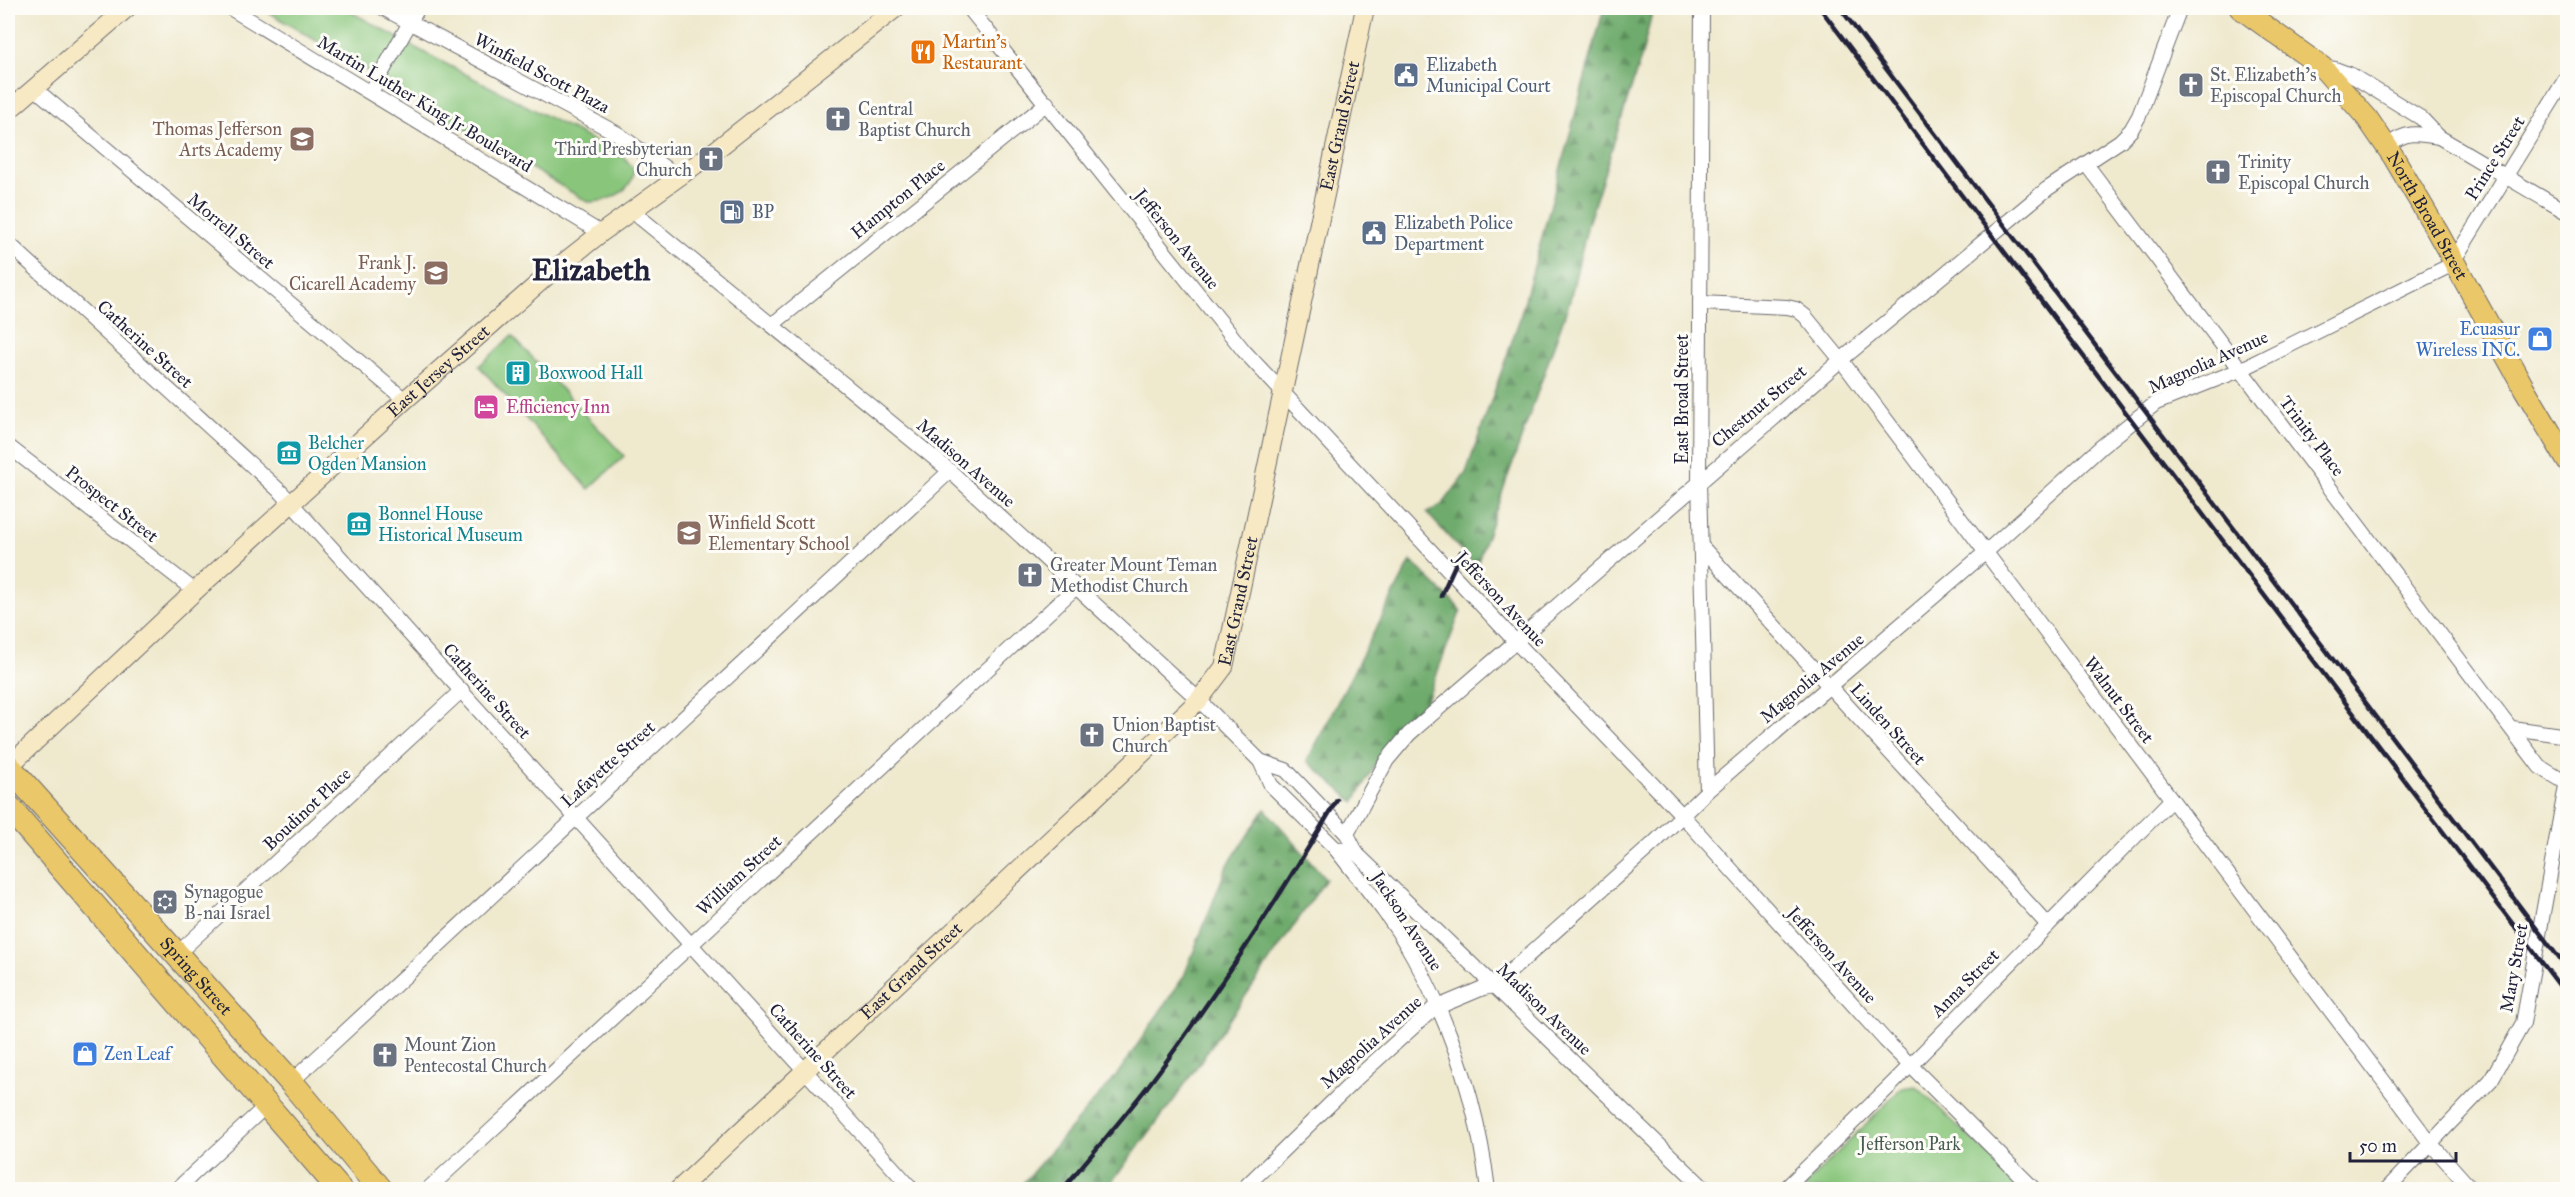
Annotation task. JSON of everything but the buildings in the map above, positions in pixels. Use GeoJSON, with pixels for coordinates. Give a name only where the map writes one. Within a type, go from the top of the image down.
{"type":"FeatureCollection","features":[{"type":"Feature","properties":{"kind":"highway","name":"Spring Street"},"geometry":{"type":"LineString","coordinates":[[8,766],[291,1082],[381,1190]]}},
{"type":"Feature","properties":{"kind":"highway","name":"Spring Street"},"geometry":{"type":"LineString","coordinates":[[8,806],[340,1190]]}},
{"type":"Feature","properties":{"kind":"main road","name":"North Broad Street"},"geometry":{"type":"LineString","coordinates":[[2240,8],[2322,67],[2367,118],[2387,146],[2568,462]]}},
{"type":"Feature","properties":{"kind":"street"},"geometry":{"type":"LineString","coordinates":[[8,111],[128,8]]}},
{"type":"Feature","properties":{"kind":"street","name":"Martin Luther King Jr Boulevard"},"geometry":{"type":"LineString","coordinates":[[230,8],[601,233]]}},
{"type":"Feature","properties":{"kind":"street","name":"Winfield Scott Plaza"},"geometry":{"type":"LineString","coordinates":[[383,8],[618,134],[679,178]]}},
{"type":"Feature","properties":{"kind":"street"},"geometry":{"type":"LineString","coordinates":[[371,92],[418,8]]}},
{"type":"Feature","properties":{"kind":"street","name":"East Jersey Street"},"geometry":{"type":"LineString","coordinates":[[8,766],[195,591],[405,400],[548,275],[601,233],[679,178],[896,8]]}},
{"type":"Feature","properties":{"kind":"street","name":"Jefferson Avenue"},"geometry":{"type":"LineString","coordinates":[[969,8],[1232,337],[1282,393],[1682,815],[1910,1065],[2035,1190]]}},
{"type":"Feature","properties":{"kind":"street","name":"East Grand Street"},"geometry":{"type":"LineString","coordinates":[[678,1190],[805,1068],[969,918],[1199,700],[1224,667],[1365,8]]}},
{"type":"Feature","properties":{"kind":"street","name":"East Broad Street"},"geometry":{"type":"LineString","coordinates":[[1702,8],[1699,480],[1707,790]]}},
{"type":"Feature","properties":{"kind":"street","name":"Chestnut Street"},"geometry":{"type":"LineString","coordinates":[[1347,834],[1387,760],[1409,734],[1699,480],[1841,360],[2047,189],[2120,141],[2132,130],[2180,8]]}},
{"type":"Feature","properties":{"kind":"street"},"geometry":{"type":"LineString","coordinates":[[2322,67],[2351,75],[2421,118],[2439,137],[2568,213]]}},
{"type":"Feature","properties":{"kind":"street","name":"Prince Street"},"geometry":{"type":"LineString","coordinates":[[2453,261],[2568,75]]}},
{"type":"Feature","properties":{"kind":"street","name":"Morrell Street"},"geometry":{"type":"LineString","coordinates":[[34,88],[405,400]]}},
{"type":"Feature","properties":{"kind":"street","name":"Hampton Place"},"geometry":{"type":"LineString","coordinates":[[772,324],[1047,103]]}},
{"type":"Feature","properties":{"kind":"street"},"geometry":{"type":"LineString","coordinates":[[2387,146],[2400,136],[2417,133],[2439,137]]}},
{"type":"Feature","properties":{"kind":"street","name":"Trinity Place"},"geometry":{"type":"LineString","coordinates":[[2086,164],[2540,767],[2567,781]]}},
{"type":"Feature","properties":{"kind":"street","name":"Madison Avenue"},"geometry":{"type":"LineString","coordinates":[[632,211],[950,471],[1199,700],[1260,761],[1271,785],[1335,848],[1357,854]]}},
{"type":"Feature","properties":{"kind":"street","name":"Catherine Street"},"geometry":{"type":"LineString","coordinates":[[8,243],[282,493],[577,816],[913,1190]]}},
{"type":"Feature","properties":{"kind":"street","name":"Magnolia Avenue"},"geometry":{"type":"LineString","coordinates":[[1242,1190],[1359,1076],[1438,1006],[1483,988],[1494,986],[1707,790],[1831,686],[1987,551],[2097,451],[2156,403],[2240,370],[2451,265],[2453,261]]}},
{"type":"Feature","properties":{"kind":"street","name":"Walnut Street"},"geometry":{"type":"LineString","coordinates":[[1700,303],[1796,309],[1841,360],[1987,551],[2171,800],[2431,1144],[2472,1190]]}},
{"type":"Feature","properties":{"kind":"street","name":"Prospect Street"},"geometry":{"type":"LineString","coordinates":[[8,446],[195,591]]}},
{"type":"Feature","properties":{"kind":"street","name":"Lafayette Street"},"geometry":{"type":"LineString","coordinates":[[291,1082],[950,471]]}},
{"type":"Feature","properties":{"kind":"street","name":"Linden Street"},"geometry":{"type":"LineString","coordinates":[[1702,547],[2048,925]]}},
{"type":"Feature","properties":{"kind":"street","name":"William Street"},"geometry":{"type":"LineString","coordinates":[[428,1190],[1076,586]]}},
{"type":"Feature","properties":{"kind":"street","name":"Boudinot Place"},"geometry":{"type":"LineString","coordinates":[[177,954],[462,690]]}},
{"type":"Feature","properties":{"kind":"street"},"geometry":{"type":"LineString","coordinates":[[2512,728],[2568,736]]}},
{"type":"Feature","properties":{"kind":"street","name":"Madison Avenue"},"geometry":{"type":"LineString","coordinates":[[1260,761],[1286,770],[1347,834],[1357,854],[1706,1190]]}},
{"type":"Feature","properties":{"kind":"street","name":"Mary Street"},"geometry":{"type":"LineString","coordinates":[[2386,1190],[2491,1080],[2523,1023],[2567,781]]}},
{"type":"Feature","properties":{"kind":"street","name":"Anna Street"},"geometry":{"type":"LineString","coordinates":[[1784,1190],[2171,800]]}},
{"type":"Feature","properties":{"kind":"street","name":"Jackson Avenue"},"geometry":{"type":"LineString","coordinates":[[1335,848],[1412,954],[1438,1006],[1470,1092],[1488,1190]]}},
{"type":"Feature","properties":{"kind":"street"},"geometry":{"type":"LineString","coordinates":[[176,1190],[268,1104]]}},
{"type":"Feature","properties":{"kind":"green space"},"geometry":{"type":"Polygon","coordinates":[[[261,8],[344,8],[623,156],[634,169],[633,177],[624,190],[611,198],[588,202],[261,8]]]}},
{"type":"Feature","properties":{"kind":"green space"},"geometry":{"type":"Polygon","coordinates":[[[1604,8],[1653,8],[1643,51],[1588,224],[1570,300],[1476,567],[1427,513],[1443,504],[1466,473],[1520,318],[1604,8]]]}},
{"type":"Feature","properties":{"kind":"green space"},"geometry":{"type":"Polygon","coordinates":[[[512,336],[624,456],[589,489],[479,366],[512,336]]]}},
{"type":"Feature","properties":{"kind":"green space"},"geometry":{"type":"Polygon","coordinates":[[[1411,561],[1461,610],[1420,718],[1382,753],[1354,802],[1307,761],[1411,561]]]}},
{"type":"Feature","properties":{"kind":"green space"},"geometry":{"type":"Polygon","coordinates":[[[1265,809],[1326,879],[1174,1100],[1106,1189],[1018,1189],[1119,1072],[1184,976],[1227,866],[1265,809]]]}},
{"type":"Feature","properties":{"kind":"green space","name":"Jefferson Park"},"geometry":{"type":"Polygon","coordinates":[[[1916,1086],[2024,1189],[1801,1189],[1902,1088],[1916,1086]]]}},
{"type":"Feature","properties":{"kind":"railway"},"geometry":{"type":"LineString","coordinates":[[1820,8],[2568,997]]}},
{"type":"Feature","properties":{"kind":"railway"},"geometry":{"type":"LineString","coordinates":[[1840,8],[2568,970]]}},
{"type":"Feature","properties":{"kind":"railway"},"geometry":{"type":"LineString","coordinates":[[1441,596],[1461,552]]}},
{"type":"Feature","properties":{"kind":"railway"},"geometry":{"type":"LineString","coordinates":[[1062,1190],[1137,1100],[1184,1037],[1252,937],[1337,800]]}},
{"type":"Feature","properties":{"kind":"place","name":"Martin's Restaurant"},"geometry":{"type":"Point","coordinates":[923,52]}},
{"type":"Feature","properties":{"kind":"place","name":"Elizabeth Municipal Court"},"geometry":{"type":"Point","coordinates":[1406,75]}},
{"type":"Feature","properties":{"kind":"place","name":"St. Elizabeth's Episcopal Church"},"geometry":{"type":"Point","coordinates":[2191,85]}},
{"type":"Feature","properties":{"kind":"place","name":"Central Baptist Church"},"geometry":{"type":"Point","coordinates":[838,119]}},
{"type":"Feature","properties":{"kind":"place","name":"Thomas Jefferson Arts Academy"},"geometry":{"type":"Point","coordinates":[302,139]}},
{"type":"Feature","properties":{"kind":"place","name":"Third Presbyterian Church"},"geometry":{"type":"Point","coordinates":[711,159]}},
{"type":"Feature","properties":{"kind":"place","name":"Trinity Episcopal Church"},"geometry":{"type":"Point","coordinates":[2218,172]}},
{"type":"Feature","properties":{"kind":"place","name":"BP"},"geometry":{"type":"Point","coordinates":[732,212]}},
{"type":"Feature","properties":{"kind":"place","name":"Elizabeth Police Department"},"geometry":{"type":"Point","coordinates":[1374,233]}},
{"type":"Feature","properties":{"kind":"place","name":"Frank J. Cicarell Academy"},"geometry":{"type":"Point","coordinates":[436,273]}},
{"type":"Feature","properties":{"kind":"place","name":"Ecuasur Wireless INC."},"geometry":{"type":"Point","coordinates":[2540,339]}},
{"type":"Feature","properties":{"kind":"place","name":"Boxwood Hall"},"geometry":{"type":"Point","coordinates":[518,373]}},
{"type":"Feature","properties":{"kind":"place","name":"Efficiency Inn"},"geometry":{"type":"Point","coordinates":[486,407]}},
{"type":"Feature","properties":{"kind":"place","name":"Belcher Ogden Mansion"},"geometry":{"type":"Point","coordinates":[289,453]}},
{"type":"Feature","properties":{"kind":"place","name":"Bonnel House Historical Museum"},"geometry":{"type":"Point","coordinates":[359,524]}},
{"type":"Feature","properties":{"kind":"place","name":"Winfield Scott Elementary School"},"geometry":{"type":"Point","coordinates":[689,533]}},
{"type":"Feature","properties":{"kind":"place","name":"Greater Mount Teman Methodist Church"},"geometry":{"type":"Point","coordinates":[1030,575]}},
{"type":"Feature","properties":{"kind":"place","name":"Union Baptist Church"},"geometry":{"type":"Point","coordinates":[1092,735]}},
{"type":"Feature","properties":{"kind":"place","name":"Synagogue B-nai Israel"},"geometry":{"type":"Point","coordinates":[165,902]}},
{"type":"Feature","properties":{"kind":"place","name":"Zen Leaf"},"geometry":{"type":"Point","coordinates":[85,1054]}},
{"type":"Feature","properties":{"kind":"place","name":"Mount Zion Pentecostal Church"},"geometry":{"type":"Point","coordinates":[385,1055]}},
{"type":"Feature","properties":{"kind":"district","name":"Elizabeth"},"geometry":{"type":"Point","coordinates":[591,270]}}]}
